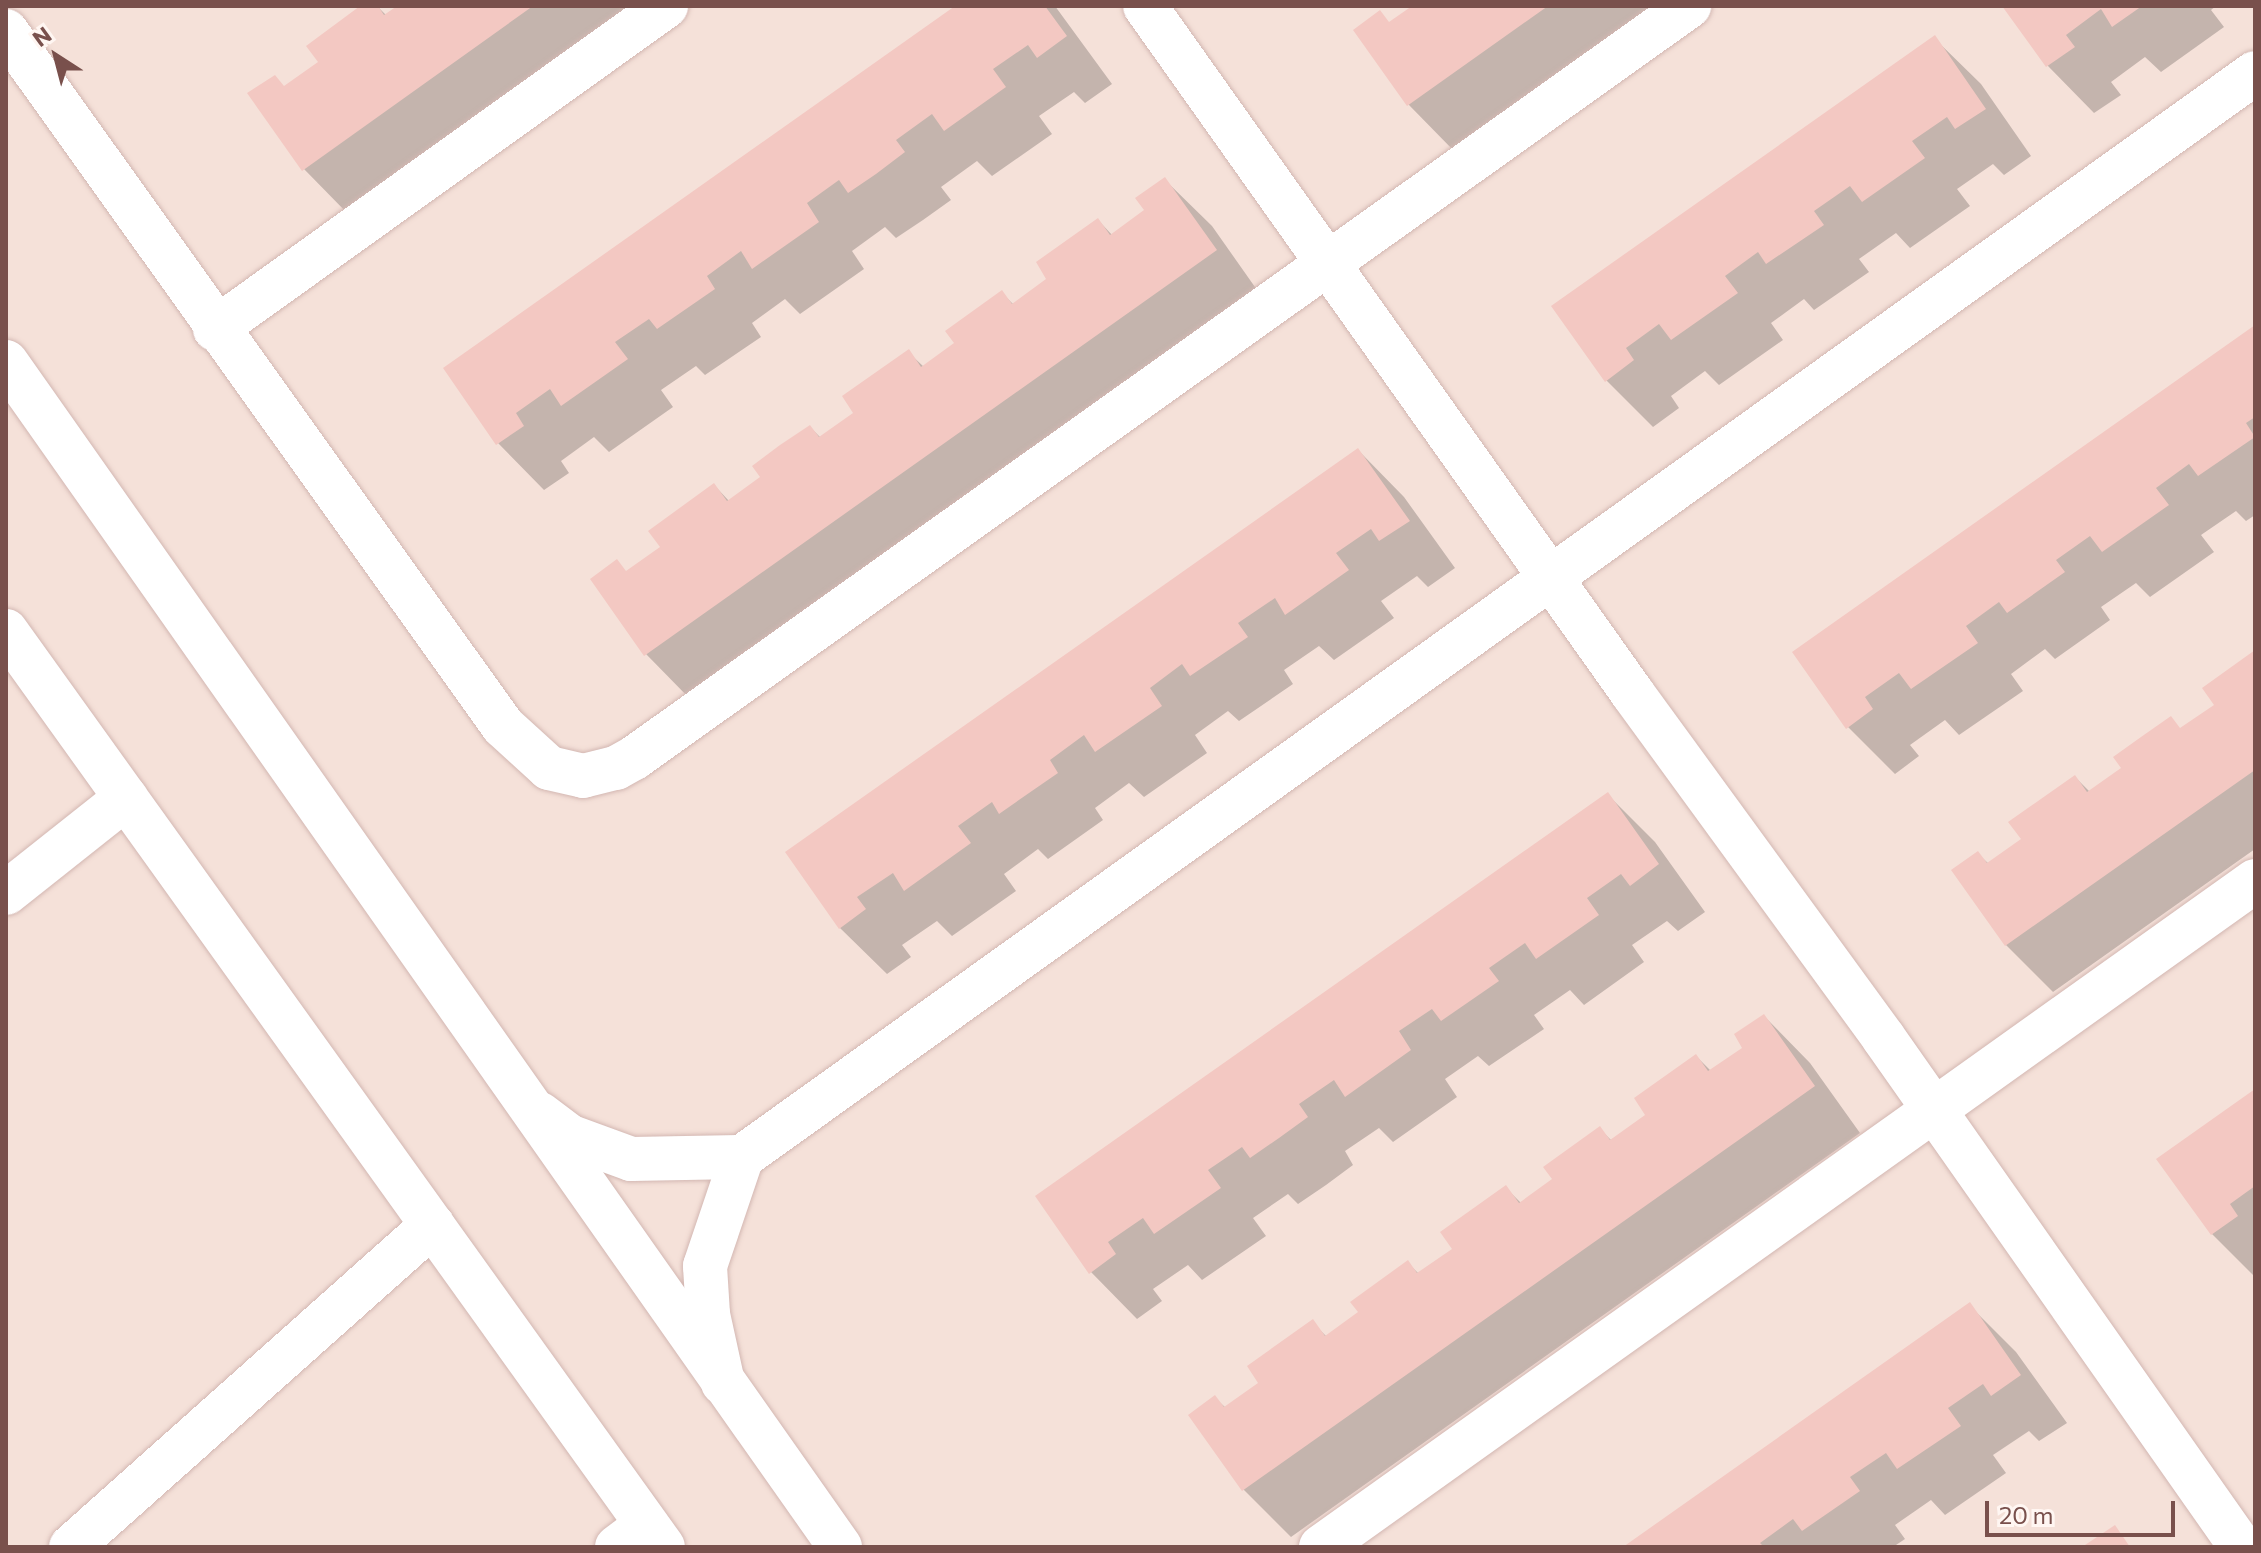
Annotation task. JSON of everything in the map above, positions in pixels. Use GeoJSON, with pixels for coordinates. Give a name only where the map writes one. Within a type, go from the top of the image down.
{"type":"FeatureCollection","features":[{"type":"Feature","properties":{"kind":"street"},"geometry":{"type":"LineString","coordinates":[[215,329],[666,6]]}},
{"type":"Feature","properties":{"kind":"street"},"geometry":{"type":"LineString","coordinates":[[1145,6],[1934,1110],[2241,1547]]}},
{"type":"Feature","properties":{"kind":"street"},"geometry":{"type":"LineString","coordinates":[[6,31],[215,329],[503,726],[549,768],[583,776],[616,768],[634,758],[1689,6]]}},
{"type":"Feature","properties":{"kind":"street"},"geometry":{"type":"LineString","coordinates":[[523,1101],[571,1137],[631,1159],[742,1157],[2255,73]]}},
{"type":"Feature","properties":{"kind":"street"},"geometry":{"type":"LineString","coordinates":[[6,362],[523,1101],[840,1547]]}},
{"type":"Feature","properties":{"kind":"street"},"geometry":{"type":"LineString","coordinates":[[6,631],[432,1225],[638,1543]]}},
{"type":"Feature","properties":{"kind":"street"},"geometry":{"type":"LineString","coordinates":[[6,893],[126,798]]}},
{"type":"Feature","properties":{"kind":"street"},"geometry":{"type":"LineString","coordinates":[[1321,1547],[2255,881]]}},
{"type":"Feature","properties":{"kind":"street"},"geometry":{"type":"LineString","coordinates":[[723,1383],[708,1314],[705,1266],[742,1157]]}},
{"type":"Feature","properties":{"kind":"street"},"geometry":{"type":"LineString","coordinates":[[71,1547],[432,1225]]}},
{"type":"Feature","properties":{"kind":"shaded area"},"geometry":{"type":"Polygon","coordinates":[[[6,6],[2255,6],[2255,1547],[6,1547],[6,6]]]}},
{"type":"Feature","properties":{"kind":"building"},"geometry":{"type":"Polygon","coordinates":[[[360,6],[378,6],[384,15],[397,6],[533,6],[302,171],[247,93],[275,75],[284,86],[318,62],[306,46],[360,6]]]}},
{"type":"Feature","properties":{"kind":"building"},"geometry":{"type":"Polygon","coordinates":[[[955,6],[1045,6],[1067,36],[1037,58],[1028,45],[993,69],[1006,87],[944,131],[932,114],[896,140],[905,152],[876,174],[848,193],[839,180],[807,203],[819,222],[752,269],[741,251],[707,276],[715,289],[657,329],[649,319],[615,342],[628,359],[561,406],[550,389],[516,413],[524,426],[496,445],[443,368],[955,6]]]}},
{"type":"Feature","properties":{"kind":"building"},"geometry":{"type":"Polygon","coordinates":[[[1412,6],[1548,6],[1407,106],[1353,30],[1380,10],[1389,22],[1412,6]]]}},
{"type":"Feature","properties":{"kind":"building"},"geometry":{"type":"Polygon","coordinates":[[[2002,6],[2142,6],[2112,27],[2101,9],[2066,35],[2075,47],[2046,67],[2002,6]]]}},
{"type":"Feature","properties":{"kind":"building"},"geometry":{"type":"Polygon","coordinates":[[[1935,35],[1986,109],[1955,129],[1947,117],[1912,141],[1925,158],[1862,202],[1850,186],[1814,211],[1824,225],[1766,264],[1758,252],[1725,276],[1738,293],[1671,340],[1659,324],[1626,348],[1634,360],[1605,382],[1551,306],[1935,35]]]}},
{"type":"Feature","properties":{"kind":"building"},"geometry":{"type":"Polygon","coordinates":[[[1165,177],[1217,250],[644,656],[590,579],[617,559],[626,571],[660,547],[648,531],[714,483],[727,501],[760,477],[752,466],[780,445],[810,425],[819,437],[853,413],[842,396],[909,349],[921,367],[954,343],[945,331],[1002,290],[1012,304],[1046,279],[1036,262],[1098,218],[1110,235],[1144,210],[1135,198],[1165,177]]]}},
{"type":"Feature","properties":{"kind":"building"},"geometry":{"type":"Polygon","coordinates":[[[2255,325],[2255,417],[2246,423],[2255,437],[2198,476],[2189,464],[2156,488],[2169,505],[2102,552],[2090,536],[2056,560],[2065,572],[2007,613],[1999,602],[1966,626],[1978,643],[1911,689],[1899,673],[1865,697],[1873,709],[1846,729],[1792,652],[2255,325]]]}},
{"type":"Feature","properties":{"kind":"building"},"geometry":{"type":"Polygon","coordinates":[[[1358,448],[1410,521],[1379,541],[1371,529],[1336,553],[1349,570],[1285,615],[1275,598],[1238,623],[1248,637],[1190,676],[1182,664],[1150,688],[1162,706],[1095,752],[1084,735],[1050,760],[1058,773],[999,814],[992,802],[958,826],[971,843],[904,891],[893,873],[857,897],[866,909],[839,929],[785,852],[1358,448]]]}},
{"type":"Feature","properties":{"kind":"building"},"geometry":{"type":"Polygon","coordinates":[[[2255,650],[2255,770],[2005,946],[1951,870],[1978,851],[1987,863],[2021,839],[2008,822],[2075,775],[2087,792],[2121,768],[2113,757],[2171,716],[2180,728],[2214,705],[2202,688],[2255,650]]]}},
{"type":"Feature","properties":{"kind":"building"},"geometry":{"type":"Polygon","coordinates":[[[1608,792],[1659,864],[1630,886],[1621,874],[1587,898],[1599,915],[1536,959],[1525,943],[1489,968],[1499,981],[1441,1021],[1432,1009],[1399,1031],[1411,1050],[1345,1097],[1334,1080],[1299,1104],[1308,1117],[1250,1158],[1242,1147],[1208,1170],[1221,1188],[1154,1234],[1143,1218],[1108,1242],[1116,1254],[1089,1274],[1035,1196],[1608,792]]]}},
{"type":"Feature","properties":{"kind":"building"},"geometry":{"type":"Polygon","coordinates":[[[1764,1014],[1815,1086],[1242,1491],[1188,1415],[1215,1395],[1224,1407],[1258,1383],[1247,1366],[1313,1319],[1325,1336],[1358,1312],[1350,1302],[1408,1260],[1417,1273],[1452,1249],[1440,1232],[1506,1185],[1519,1203],[1552,1179],[1543,1167],[1600,1126],[1610,1140],[1645,1115],[1634,1098],[1696,1054],[1708,1071],[1742,1048],[1734,1034],[1764,1014]]]}},
{"type":"Feature","properties":{"kind":"building"},"geometry":{"type":"Polygon","coordinates":[[[2255,1089],[2255,1186],[2230,1204],[2238,1216],[2211,1235],[2156,1159],[2255,1089]]]}},
{"type":"Feature","properties":{"kind":"building"},"geometry":{"type":"Polygon","coordinates":[[[1970,1302],[2021,1375],[1991,1396],[1983,1384],[1948,1408],[1961,1426],[1897,1469],[1886,1453],[1850,1477],[1860,1491],[1802,1531],[1793,1519],[1760,1543],[1764,1547],[1623,1547],[1970,1302]]]}},
{"type":"Feature","properties":{"kind":"building"},"geometry":{"type":"Polygon","coordinates":[[[2115,1525],[2130,1547],[2082,1547],[2115,1525]]]}}]}
